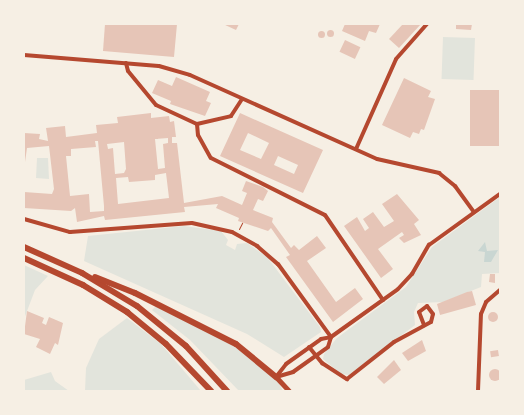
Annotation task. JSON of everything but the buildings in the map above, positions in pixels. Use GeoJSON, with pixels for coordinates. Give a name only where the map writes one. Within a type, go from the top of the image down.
{"type":"FeatureCollection","features":[{"type":"Feature","properties":{"kind":"highway"},"geometry":{"type":"LineString","coordinates":[[24,247],[86,275],[127,299],[165,328],[227,391]]}},
{"type":"Feature","properties":{"kind":"highway"},"geometry":{"type":"LineString","coordinates":[[24,258],[74,280],[116,304],[166,344],[211,391]]}},
{"type":"Feature","properties":{"kind":"highway"},"geometry":{"type":"LineString","coordinates":[[86,275],[119,285],[221,336],[256,358],[276,377]]}},
{"type":"Feature","properties":{"kind":"main road"},"geometry":{"type":"LineString","coordinates":[[276,377],[289,391]]}},
{"type":"Feature","properties":{"kind":"street"},"geometry":{"type":"LineString","coordinates":[[356,149],[396,59],[426,24]]}},
{"type":"Feature","properties":{"kind":"street"},"geometry":{"type":"LineString","coordinates":[[24,55],[126,63],[178,71],[394,165],[439,173],[455,186],[474,212]]}},
{"type":"Feature","properties":{"kind":"street"},"geometry":{"type":"LineString","coordinates":[[126,63],[128,71],[154,103],[197,124],[231,116],[242,99]]}},
{"type":"Feature","properties":{"kind":"street"},"geometry":{"type":"LineString","coordinates":[[197,124],[198,135],[210,158],[323,213],[383,300]]}},
{"type":"Feature","properties":{"kind":"street"},"geometry":{"type":"LineString","coordinates":[[276,377],[286,364],[309,347],[321,339],[331,337],[383,300],[408,279],[429,245],[500,194]]}},
{"type":"Feature","properties":{"kind":"street"},"geometry":{"type":"LineString","coordinates":[[24,219],[70,232],[181,223],[210,225],[232,232],[257,246],[278,264],[331,337]]}},
{"type":"Feature","properties":{"kind":"street"},"geometry":{"type":"LineString","coordinates":[[478,391],[480,315],[488,300],[500,290]]}},
{"type":"Feature","properties":{"kind":"street"},"geometry":{"type":"LineString","coordinates":[[309,347],[339,377],[347,380],[394,342],[424,325],[433,316],[427,306],[419,312],[424,325]]}},
{"type":"Feature","properties":{"kind":"street"},"geometry":{"type":"LineString","coordinates":[[276,377],[288,375],[316,356],[328,347],[331,337]]}},
{"type":"Feature","properties":{"kind":"path"},"geometry":{"type":"LineString","coordinates":[[239,228],[242,223]]}},
{"type":"Feature","properties":{"kind":"shaded area"},"geometry":{"type":"Polygon","coordinates":[[[443,37],[475,38],[474,80],[442,79],[443,37]]]}},
{"type":"Feature","properties":{"kind":"shaded area"},"geometry":{"type":"Polygon","coordinates":[[[37,158],[48,158],[49,179],[36,178],[37,158]]]}},
{"type":"Feature","properties":{"kind":"shaded area"},"geometry":{"type":"Polygon","coordinates":[[[500,197],[500,273],[482,274],[481,287],[443,302],[418,303],[414,312],[415,325],[349,375],[341,374],[323,359],[324,354],[337,338],[406,287],[432,247],[500,197]]]}},
{"type":"Feature","properties":{"kind":"shaded area"},"geometry":{"type":"Polygon","coordinates":[[[184,226],[221,231],[228,240],[226,245],[235,250],[237,244],[247,243],[267,257],[320,327],[321,332],[284,357],[247,334],[84,261],[88,236],[184,226]]]}},
{"type":"Feature","properties":{"kind":"shaded area"},"geometry":{"type":"Polygon","coordinates":[[[485,242],[487,251],[498,250],[491,262],[484,262],[485,252],[478,251],[485,242]]]}},
{"type":"Feature","properties":{"kind":"shaded area"},"geometry":{"type":"Polygon","coordinates":[[[24,265],[48,276],[35,290],[24,319],[24,265]]]}},
{"type":"Feature","properties":{"kind":"shaded area"},"geometry":{"type":"Polygon","coordinates":[[[156,306],[230,343],[278,381],[283,391],[239,391],[190,340],[152,310],[156,306]]]}},
{"type":"Feature","properties":{"kind":"shaded area"},"geometry":{"type":"Polygon","coordinates":[[[127,318],[161,344],[201,391],[85,391],[86,368],[99,339],[127,318]]]}},
{"type":"Feature","properties":{"kind":"shaded area"},"geometry":{"type":"Polygon","coordinates":[[[51,372],[55,381],[69,391],[24,391],[24,380],[51,372]]]}}]}
